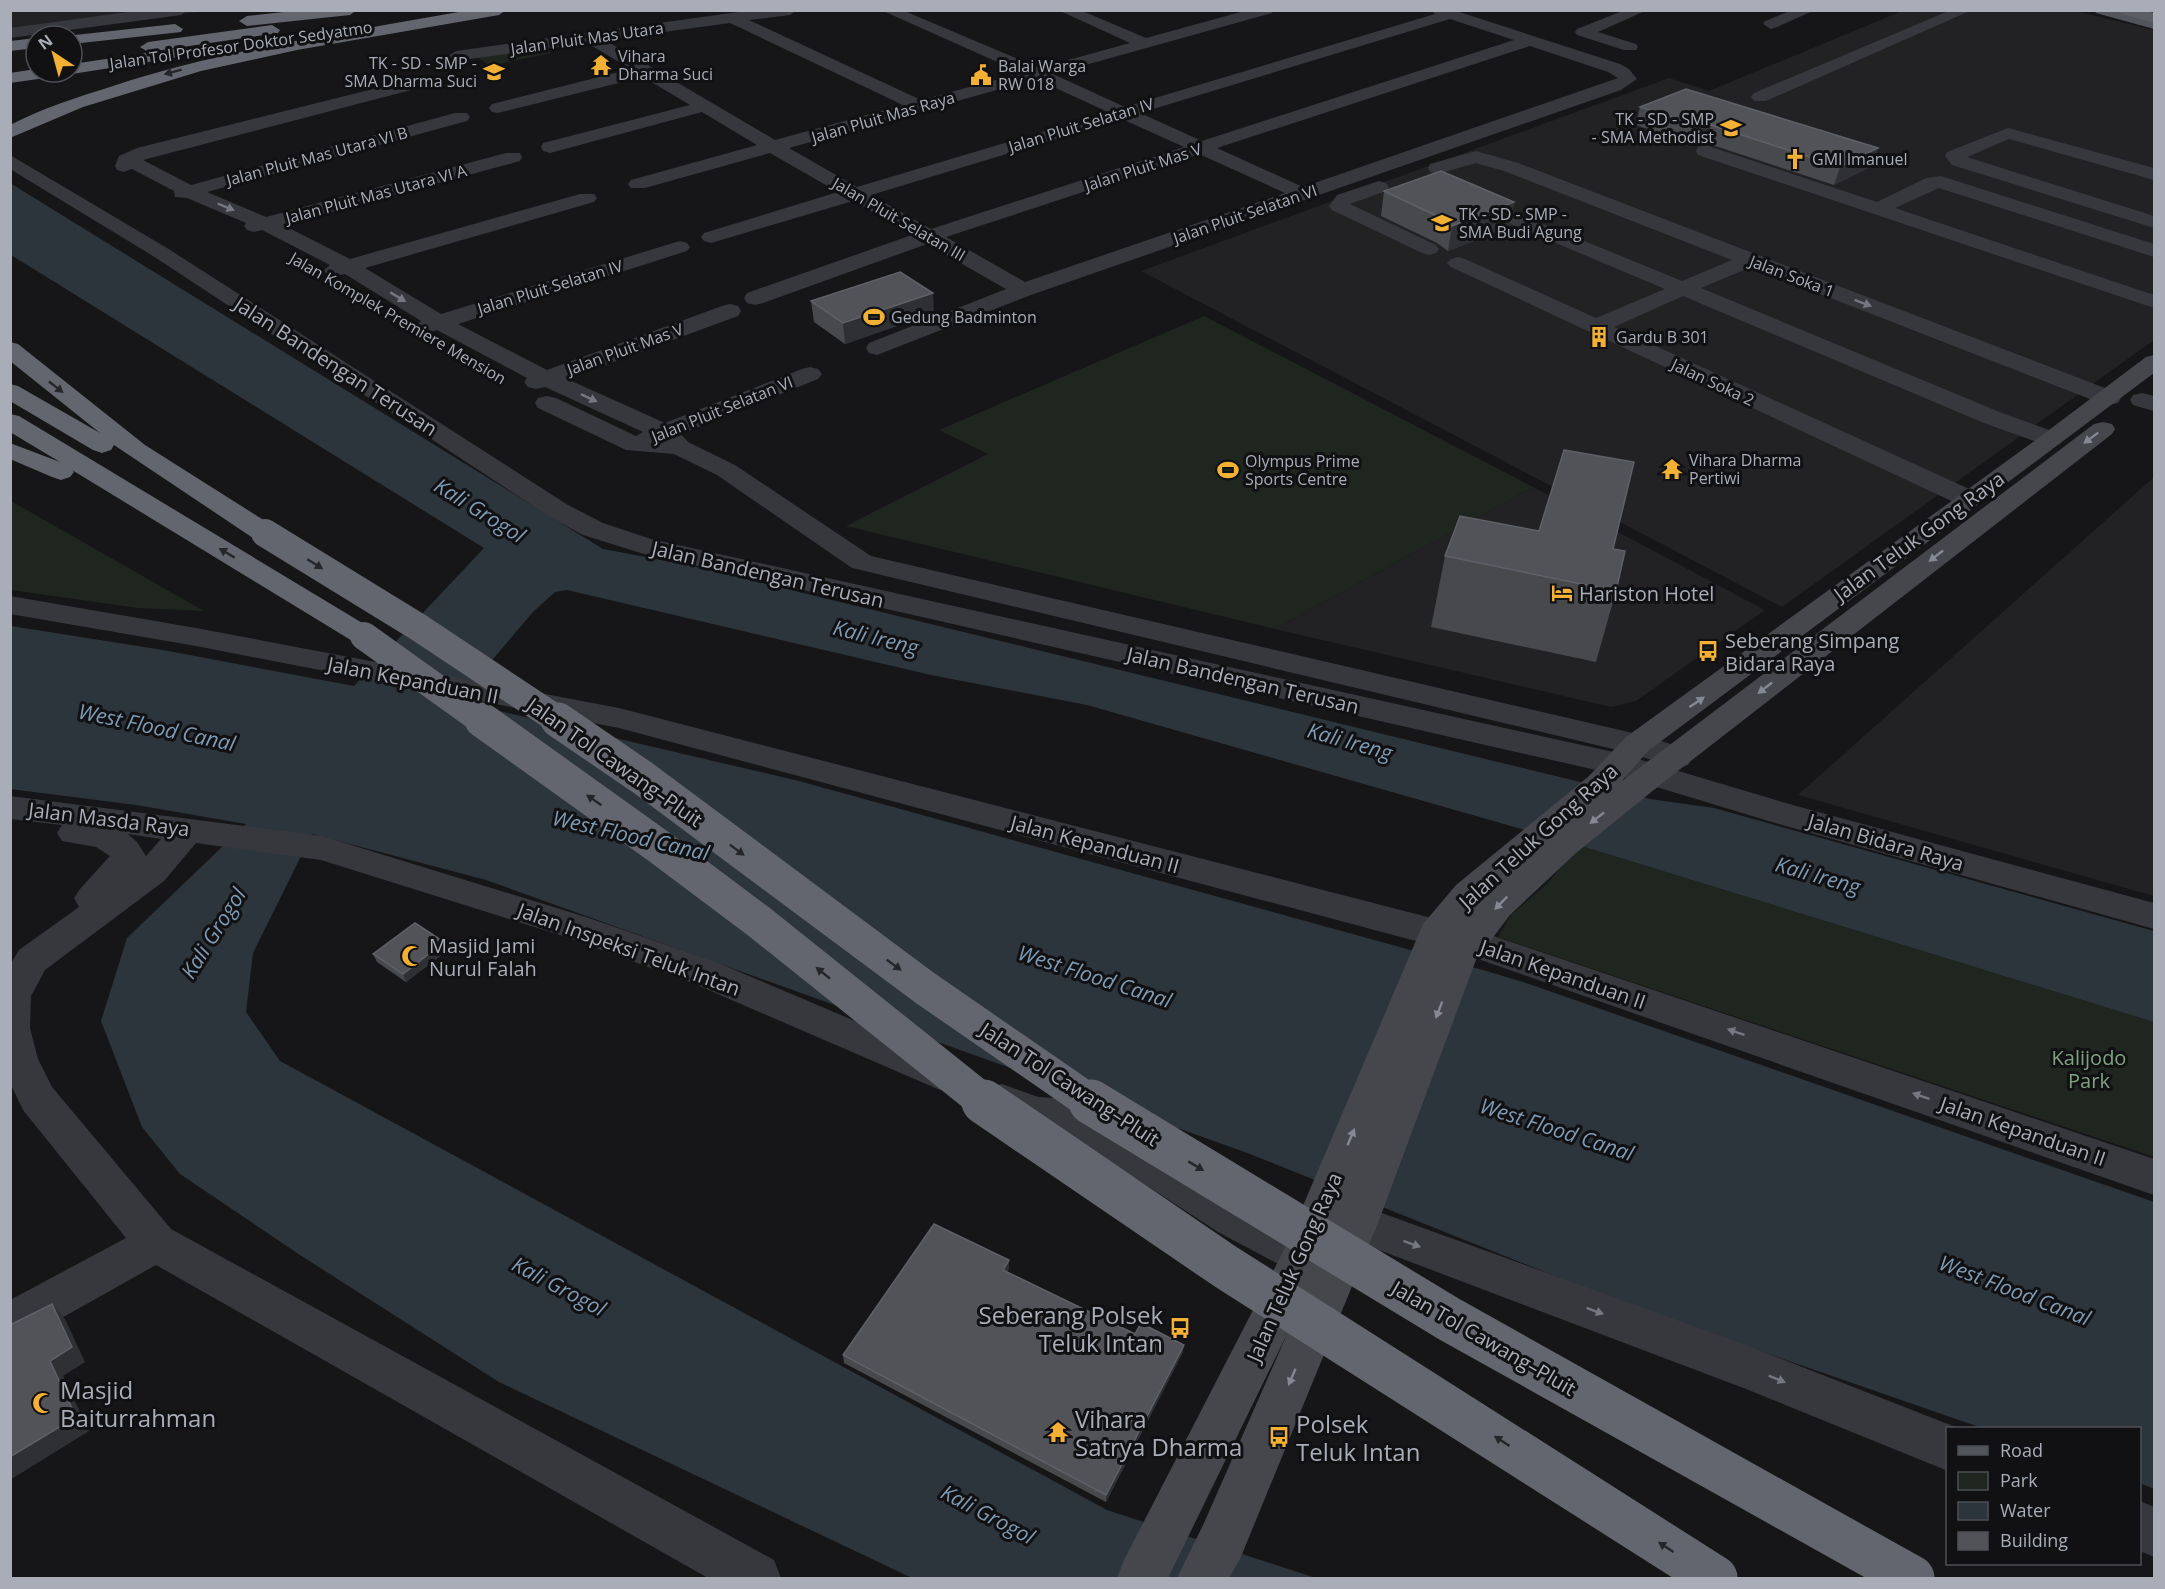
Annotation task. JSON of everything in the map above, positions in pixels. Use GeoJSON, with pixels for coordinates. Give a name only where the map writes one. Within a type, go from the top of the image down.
{"type":"FeatureCollection","features":[{"type":"Feature","properties":{"kind":"highway"},"geometry":{"type":"LineString","coordinates":[[84,38],[350,10]]}},
{"type":"Feature","properties":{"kind":"highway"},"geometry":{"type":"LineString","coordinates":[[84,56],[408,10]]}},
{"type":"Feature","properties":{"kind":"highway","name":"Jalan Tol Profesor Doktor Sedyatmo"},"geometry":{"type":"LineString","coordinates":[[84,67],[481,10]]}},
{"type":"Feature","properties":{"kind":"highway"},"geometry":{"type":"LineString","coordinates":[[10,133],[75,104],[177,71],[295,46],[499,10]]}},
{"type":"Feature","properties":{"kind":"highway"},"geometry":{"type":"LineString","coordinates":[[2125,10],[2154,18]]}},
{"type":"Feature","properties":{"kind":"highway"},"geometry":{"type":"LineString","coordinates":[[10,349],[136,450],[264,532]]}},
{"type":"Feature","properties":{"kind":"highway"},"geometry":{"type":"LineString","coordinates":[[10,391],[204,507],[264,532]]}},
{"type":"Feature","properties":{"kind":"highway"},"geometry":{"type":"LineString","coordinates":[[10,421],[364,636],[475,713],[758,921],[963,1087],[1226,1268],[1715,1578]]}},
{"type":"Feature","properties":{"kind":"highway"},"geometry":{"type":"LineString","coordinates":[[10,450],[54,470],[117,486]]}},
{"type":"Feature","properties":{"kind":"highway","name":"Jalan Tol Cawang–Pluit"},"geometry":{"type":"LineString","coordinates":[[264,532],[418,627],[549,713],[643,778],[926,988],[1095,1104],[1469,1330],[1912,1578]]}},
{"type":"Feature","properties":{"kind":"main road"},"geometry":{"type":"LineString","coordinates":[[2101,10],[2154,24]]}},
{"type":"Feature","properties":{"kind":"main road","name":"Jalan Teluk Gong Raya"},"geometry":{"type":"LineString","coordinates":[[1646,761],[1706,695],[2109,398],[2154,362]]}},
{"type":"Feature","properties":{"kind":"main road","name":"Jalan Teluk Gong Raya"},"geometry":{"type":"LineString","coordinates":[[1142,1578],[1245,1376],[1313,1277],[1350,1207],[1468,894],[1551,841],[1646,761],[2150,398]]}},
{"type":"Feature","properties":{"kind":"main road"},"geometry":{"type":"LineString","coordinates":[[1970,499],[1995,510]]}},
{"type":"Feature","properties":{"kind":"main road","name":"Jalan Teluk Gong Raya"},"geometry":{"type":"LineString","coordinates":[[1212,1560],[1313,1277]]}},
{"type":"Feature","properties":{"kind":"street"},"geometry":{"type":"LineString","coordinates":[[10,33],[181,10]]}},
{"type":"Feature","properties":{"kind":"street","name":"Jalan Pluit Mas Utara"},"geometry":{"type":"LineString","coordinates":[[456,56],[790,10]]}},
{"type":"Feature","properties":{"kind":"street"},"geometry":{"type":"LineString","coordinates":[[888,10],[1039,74],[1302,194]]}},
{"type":"Feature","properties":{"kind":"street"},"geometry":{"type":"LineString","coordinates":[[1065,10],[1146,44]]}},
{"type":"Feature","properties":{"kind":"street"},"geometry":{"type":"LineString","coordinates":[[1630,46],[1583,32],[1640,10]]}},
{"type":"Feature","properties":{"kind":"street"},"geometry":{"type":"LineString","coordinates":[[1760,97],[1965,10]]}},
{"type":"Feature","properties":{"kind":"street"},"geometry":{"type":"LineString","coordinates":[[1771,24],[1805,11]]}},
{"type":"Feature","properties":{"kind":"street","name":"Jalan Pluit Mas Raya"},"geometry":{"type":"LineString","coordinates":[[638,184],[775,148],[1256,12]]}},
{"type":"Feature","properties":{"kind":"street"},"geometry":{"type":"LineString","coordinates":[[1445,12],[1532,40]]}},
{"type":"Feature","properties":{"kind":"street","name":"Jalan Pluit Selatan IV"},"geometry":{"type":"LineString","coordinates":[[711,237],[1445,12]]}},
{"type":"Feature","properties":{"kind":"street"},"geometry":{"type":"LineString","coordinates":[[734,19],[919,106]]}},
{"type":"Feature","properties":{"kind":"street","name":"Jalan Pluit Selatan III"},"geometry":{"type":"LineString","coordinates":[[590,38],[775,148],[1023,290]]}},
{"type":"Feature","properties":{"kind":"street","name":"Jalan Pluit Selatan VI"},"geometry":{"type":"LineString","coordinates":[[878,348],[1023,290],[1615,86],[1629,79],[1614,68],[1532,40]]}},
{"type":"Feature","properties":{"kind":"street","name":"Jalan Pluit Mas V"},"geometry":{"type":"LineString","coordinates":[[755,298],[929,236],[1532,40]]}},
{"type":"Feature","properties":{"kind":"street"},"geometry":{"type":"LineString","coordinates":[[498,108],[645,71]]}},
{"type":"Feature","properties":{"kind":"street","name":"Jalan Komplek Premiere Mension"},"geometry":{"type":"LineString","coordinates":[[409,85],[154,149],[134,156],[128,164],[180,194],[238,232],[672,439],[726,470],[835,541],[862,562],[879,556],[1393,680],[1646,761]]}},
{"type":"Feature","properties":{"kind":"street"},"geometry":{"type":"LineString","coordinates":[[550,147],[705,106]]}},
{"type":"Feature","properties":{"kind":"street","name":"Jalan Pluit Mas Utara VI B"},"geometry":{"type":"LineString","coordinates":[[180,194],[461,117]]}},
{"type":"Feature","properties":{"kind":"street"},"geometry":{"type":"LineString","coordinates":[[2154,174],[2008,133],[1954,156],[1959,161],[2154,222]]}},
{"type":"Feature","properties":{"kind":"street"},"geometry":{"type":"LineString","coordinates":[[1705,151],[2154,302]]}},
{"type":"Feature","properties":{"kind":"street","name":"Jalan Pluit Mas Utara VI A"},"geometry":{"type":"LineString","coordinates":[[238,232],[513,157]]}},
{"type":"Feature","properties":{"kind":"street","name":"Jalan Soka 1"},"geometry":{"type":"LineString","coordinates":[[1448,183],[1476,157],[1511,166],[2109,398]]}},
{"type":"Feature","properties":{"kind":"street","name":"Jalan Bandengan Terusan"},"geometry":{"type":"LineString","coordinates":[[10,161],[160,252],[559,511],[593,529],[656,549],[1646,761]]}},
{"type":"Feature","properties":{"kind":"street"},"geometry":{"type":"LineString","coordinates":[[1448,183],[1511,166]]}},
{"type":"Feature","properties":{"kind":"street"},"geometry":{"type":"LineString","coordinates":[[1393,182],[1344,199],[1339,206],[1429,249]]}},
{"type":"Feature","properties":{"kind":"street"},"geometry":{"type":"LineString","coordinates":[[1879,208],[1933,182],[1941,182],[2154,251]]}},
{"type":"Feature","properties":{"kind":"street"},"geometry":{"type":"LineString","coordinates":[[1448,183],[1678,291]]}},
{"type":"Feature","properties":{"kind":"street","name":"Jalan Komplek Premiere Mension"},"geometry":{"type":"LineString","coordinates":[[180,194],[264,224],[346,265],[520,388],[635,445],[672,439]]}},
{"type":"Feature","properties":{"kind":"street"},"geometry":{"type":"LineString","coordinates":[[324,274],[346,265],[588,198]]}},
{"type":"Feature","properties":{"kind":"street"},"geometry":{"type":"LineString","coordinates":[[1524,230],[2047,443]]}},
{"type":"Feature","properties":{"kind":"street","name":"Jalan Pluit Selatan IV"},"geometry":{"type":"LineString","coordinates":[[429,325],[680,247]]}},
{"type":"Feature","properties":{"kind":"street"},"geometry":{"type":"LineString","coordinates":[[1595,327],[1749,260]]}},
{"type":"Feature","properties":{"kind":"street","name":"Jalan Soka 2"},"geometry":{"type":"LineString","coordinates":[[1458,263],[1970,499]]}},
{"type":"Feature","properties":{"kind":"street","name":"Jalan Pluit Mas V"},"geometry":{"type":"LineString","coordinates":[[520,388],[730,311]]}},
{"type":"Feature","properties":{"kind":"street","name":"Jalan Pluit Selatan VI"},"geometry":{"type":"LineString","coordinates":[[672,439],[810,374]]}},
{"type":"Feature","properties":{"kind":"street","name":"Jalan Kepanduan II"},"geometry":{"type":"LineString","coordinates":[[10,605],[196,637],[268,653],[619,718],[1449,945],[2154,1177]]}},
{"type":"Feature","properties":{"kind":"street","name":"Jalan Bidara Raya"},"geometry":{"type":"LineString","coordinates":[[1646,761],[1784,814],[2154,916]]}},
{"type":"Feature","properties":{"kind":"street","name":"Jalan Masda Raya"},"geometry":{"type":"LineString","coordinates":[[10,807],[198,831]]}},
{"type":"Feature","properties":{"kind":"street"},"geometry":{"type":"LineString","coordinates":[[10,827],[102,836],[126,849],[129,857],[78,915],[70,932]]}},
{"type":"Feature","properties":{"kind":"street"},"geometry":{"type":"LineString","coordinates":[[198,831],[152,872],[32,960],[12,996],[10,1029],[18,1059],[37,1098],[156,1243],[756,1578]]}},
{"type":"Feature","properties":{"kind":"street","name":"Jalan Inspeksi Teluk Intan"},"geometry":{"type":"LineString","coordinates":[[198,831],[322,848],[573,926],[703,972],[1035,1114],[1057,1140],[1221,1243],[1313,1277]]}},
{"type":"Feature","properties":{"kind":"street"},"geometry":{"type":"LineString","coordinates":[[1350,1207],[1946,1448]]}},
{"type":"Feature","properties":{"kind":"street"},"geometry":{"type":"LineString","coordinates":[[10,1323],[156,1243]]}},
{"type":"Feature","properties":{"kind":"shaded area"},"geometry":{"type":"Polygon","coordinates":[[[11,10],[206,11],[84,27],[84,24],[24,24],[24,35],[11,37],[11,10]]]}},
{"type":"Feature","properties":{"kind":"shaded area"},"geometry":{"type":"Polygon","coordinates":[[[1902,11],[2075,11],[2154,30],[2154,340],[1782,607],[1141,271],[1669,78],[1709,91],[1902,11]]]}},
{"type":"Feature","properties":{"kind":"shaded area"},"geometry":{"type":"Polygon","coordinates":[[[2154,477],[2154,896],[1798,795],[2154,477]]]}},
{"type":"Feature","properties":{"kind":"shaded area"},"geometry":{"type":"Polygon","coordinates":[[[1533,487],[1765,610],[1636,701],[1611,707],[1275,629],[1533,487]]]}},
{"type":"Feature","properties":{"kind":"green space"},"geometry":{"type":"Polygon","coordinates":[[[540,45],[551,53],[490,66],[479,58],[540,45]]]}},
{"type":"Feature","properties":{"kind":"green space","name":"Olympus Prime Sports Centre"},"geometry":{"type":"Polygon","coordinates":[[[1204,316],[1533,487],[1275,629],[846,526],[988,454],[939,430],[1204,316]]]}},
{"type":"Feature","properties":{"kind":"green space"},"geometry":{"type":"Polygon","coordinates":[[[11,501],[204,611],[138,608],[11,590],[11,501]]]}},
{"type":"Feature","properties":{"kind":"green space","name":"Kalijodo Park"},"geometry":{"type":"Polygon","coordinates":[[[1578,845],[2154,1022],[2154,1157],[1498,937],[1511,915],[1548,883],[1578,845]]]}},
{"type":"Feature","properties":{"kind":"water"},"geometry":{"type":"Polygon","coordinates":[[[10,183],[603,549],[688,565],[1650,799],[1714,808],[2154,931],[2154,1022],[1578,845],[1087,705],[931,675],[567,590],[555,592],[533,612],[457,701],[799,781],[1483,970],[1529,984],[2154,1202],[2154,1489],[2141,1483],[2141,1427],[1979,1427],[1625,1304],[1250,1154],[486,880],[312,834],[253,953],[246,1012],[280,1061],[1107,1510],[1316,1578],[912,1578],[499,1382],[300,1255],[180,1174],[142,1127],[101,1021],[127,938],[246,824],[136,805],[10,789],[11,626],[163,650],[354,686],[484,548],[11,255],[10,183]]]}},
{"type":"Feature","properties":{"kind":"building"},"geometry":{"type":"Polygon","coordinates":[[[1686,89],[1878,148],[1840,167],[1711,125],[1702,127],[1640,107],[1686,89]]]}},
{"type":"Feature","properties":{"kind":"building"},"geometry":{"type":"Polygon","coordinates":[[[1441,171],[1514,202],[1452,226],[1441,218],[1384,191],[1441,171]]]}},
{"type":"Feature","properties":{"kind":"building"},"geometry":{"type":"Polygon","coordinates":[[[900,272],[933,293],[843,323],[811,301],[900,272]]]}},
{"type":"Feature","properties":{"kind":"building"},"geometry":{"type":"Polygon","coordinates":[[[1564,450],[1634,462],[1613,549],[1625,551],[1616,591],[1445,556],[1460,516],[1539,531],[1564,450]]]}},
{"type":"Feature","properties":{"kind":"building","name":"Masjid Jami Nurul Falah"},"geometry":{"type":"Polygon","coordinates":[[[415,923],[444,942],[403,974],[373,954],[415,923]]]}},
{"type":"Feature","properties":{"kind":"building","name":"Vihara Satrya Dharma"},"geometry":{"type":"Polygon","coordinates":[[[934,1224],[1009,1260],[1003,1270],[1135,1334],[1141,1323],[1184,1345],[1106,1495],[843,1355],[934,1224]]]}},
{"type":"Feature","properties":{"kind":"building","name":"Masjid Baiturrahman"},"geometry":{"type":"Polygon","coordinates":[[[52,1304],[72,1347],[50,1361],[76,1417],[10,1457],[10,1325],[52,1304]]]}},
{"type":"Feature","properties":{"kind":"place","name":"Vihara Dharma Suci"},"geometry":{"type":"Point","coordinates":[601,65]}},
{"type":"Feature","properties":{"kind":"place","name":"TK - SD - SMP - SMA Dharma Suci"},"geometry":{"type":"Point","coordinates":[494,72]}},
{"type":"Feature","properties":{"kind":"place","name":"Balai Warga RW 018"},"geometry":{"type":"Point","coordinates":[981,75]}},
{"type":"Feature","properties":{"kind":"place","name":"TK - SD - SMP - SMA Methodist"},"geometry":{"type":"Point","coordinates":[1731,128]}},
{"type":"Feature","properties":{"kind":"place","name":"GMI Imanuel"},"geometry":{"type":"Point","coordinates":[1795,159]}},
{"type":"Feature","properties":{"kind":"place","name":"TK - SD - SMP - SMA Budi Agung"},"geometry":{"type":"Point","coordinates":[1442,223]}},
{"type":"Feature","properties":{"kind":"place","name":"Gedung Badminton"},"geometry":{"type":"Point","coordinates":[874,317]}},
{"type":"Feature","properties":{"kind":"place","name":"Gardu B 301"},"geometry":{"type":"Point","coordinates":[1599,337]}},
{"type":"Feature","properties":{"kind":"place","name":"Vihara Dharma Pertiwi"},"geometry":{"type":"Point","coordinates":[1672,469]}},
{"type":"Feature","properties":{"kind":"place","name":"Olympus Prime Sports Centre"},"geometry":{"type":"Point","coordinates":[1228,470]}},
{"type":"Feature","properties":{"kind":"place","name":"Hariston Hotel"},"geometry":{"type":"Point","coordinates":[1562,593]}},
{"type":"Feature","properties":{"kind":"place","name":"Seberang Simpang Bidara Raya"},"geometry":{"type":"Point","coordinates":[1708,651]}},
{"type":"Feature","properties":{"kind":"place","name":"Masjid Jami Nurul Falah"},"geometry":{"type":"Point","coordinates":[412,956]}},
{"type":"Feature","properties":{"kind":"place","name":"Seberang Polsek Teluk Intan"},"geometry":{"type":"Point","coordinates":[1180,1328]}},
{"type":"Feature","properties":{"kind":"place","name":"Masjid Baiturrahman"},"geometry":{"type":"Point","coordinates":[43,1403]}},
{"type":"Feature","properties":{"kind":"place","name":"Vihara Satrya Dharma"},"geometry":{"type":"Point","coordinates":[1058,1432]}},
{"type":"Feature","properties":{"kind":"place","name":"Polsek Teluk Intan"},"geometry":{"type":"Point","coordinates":[1279,1437]}},
{"type":"Feature","properties":{"kind":"water label","name":"Kali Grogol"},"geometry":{"type":"Point","coordinates":[480,510]}},
{"type":"Feature","properties":{"kind":"water label","name":"Kali Ireng"},"geometry":{"type":"Point","coordinates":[876,637]}},
{"type":"Feature","properties":{"kind":"water label","name":"West Flood Canal"},"geometry":{"type":"Point","coordinates":[157,727]}},
{"type":"Feature","properties":{"kind":"water label","name":"Kali Ireng"},"geometry":{"type":"Point","coordinates":[1350,741]}},
{"type":"Feature","properties":{"kind":"water label","name":"West Flood Canal"},"geometry":{"type":"Point","coordinates":[631,835]}},
{"type":"Feature","properties":{"kind":"water label","name":"Kali Ireng"},"geometry":{"type":"Point","coordinates":[1818,875]}},
{"type":"Feature","properties":{"kind":"water label","name":"Kali Grogol"},"geometry":{"type":"Point","coordinates":[213,933]}},
{"type":"Feature","properties":{"kind":"water label","name":"West Flood Canal"},"geometry":{"type":"Point","coordinates":[1095,976]}},
{"type":"Feature","properties":{"kind":"water label","name":"West Flood Canal"},"geometry":{"type":"Point","coordinates":[1557,1129]}},
{"type":"Feature","properties":{"kind":"water label","name":"Kali Grogol"},"geometry":{"type":"Point","coordinates":[559,1286]}},
{"type":"Feature","properties":{"kind":"water label","name":"West Flood Canal"},"geometry":{"type":"Point","coordinates":[2015,1290]}},
{"type":"Feature","properties":{"kind":"water label","name":"Kali Grogol"},"geometry":{"type":"Point","coordinates":[988,1514]}}]}
